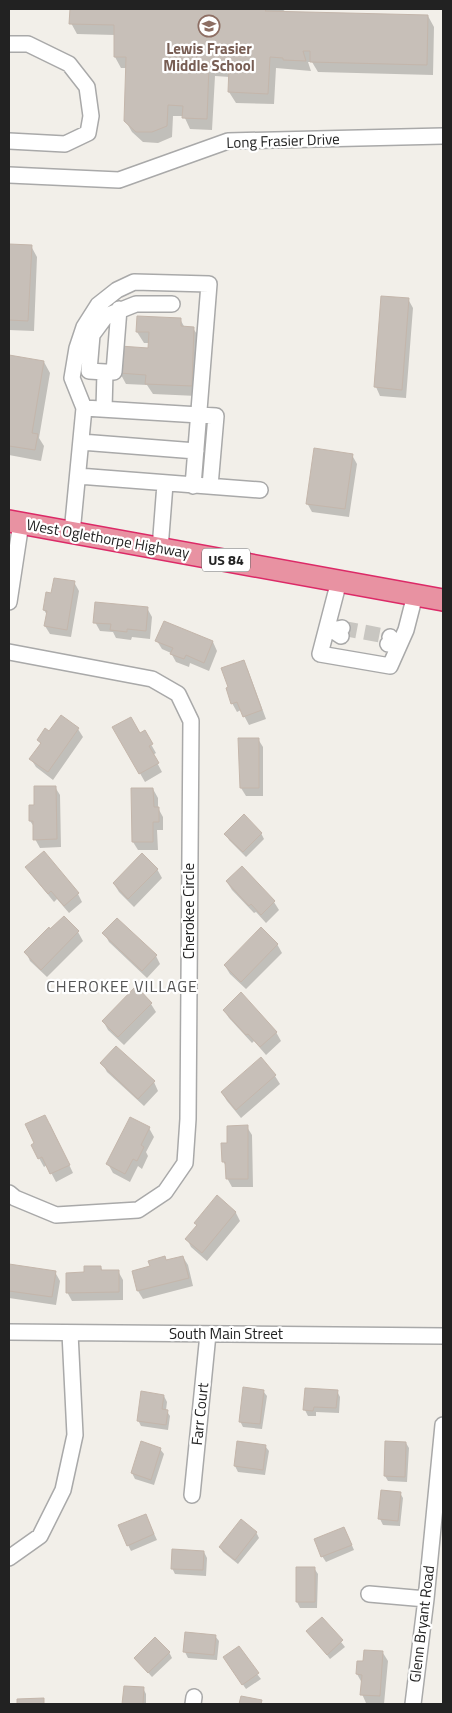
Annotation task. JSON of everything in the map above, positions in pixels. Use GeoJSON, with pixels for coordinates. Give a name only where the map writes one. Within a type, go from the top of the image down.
{"type":"FeatureCollection","features":[{"type":"Feature","properties":{"kind":"highway","name":"West Oglethorpe Highway"},"geometry":{"type":"LineString","coordinates":[[15,522],[443,600]]}},
{"type":"Feature","properties":{"kind":"street"},"geometry":{"type":"LineString","coordinates":[[9,44],[28,44],[69,64],[87,87],[91,116],[88,133],[65,144],[9,141]]}},
{"type":"Feature","properties":{"kind":"street","name":"Long Frasier Drive"},"geometry":{"type":"LineString","coordinates":[[9,176],[119,180],[228,141],[443,136]]}},
{"type":"Feature","properties":{"kind":"street"},"geometry":{"type":"LineString","coordinates":[[72,533],[84,408],[72,378],[77,348],[84,327],[98,305],[117,290],[134,282],[209,284],[193,486]]}},
{"type":"Feature","properties":{"kind":"street"},"geometry":{"type":"LineString","coordinates":[[119,309],[114,372],[89,371],[92,335],[106,316],[119,309],[136,304],[172,304]]}},
{"type":"Feature","properties":{"kind":"street"},"geometry":{"type":"LineString","coordinates":[[104,409],[105,372]]}},
{"type":"Feature","properties":{"kind":"street"},"geometry":{"type":"LineString","coordinates":[[84,408],[216,416],[210,486]]}},
{"type":"Feature","properties":{"kind":"street"},"geometry":{"type":"LineString","coordinates":[[81,442],[196,450]]}},
{"type":"Feature","properties":{"kind":"street"},"geometry":{"type":"LineString","coordinates":[[78,476],[260,490]]}},
{"type":"Feature","properties":{"kind":"street"},"geometry":{"type":"LineString","coordinates":[[160,549],[165,484]]}},
{"type":"Feature","properties":{"kind":"street"},"geometry":{"type":"LineString","coordinates":[[9,602],[15,522]]}},
{"type":"Feature","properties":{"kind":"street"},"geometry":{"type":"LineString","coordinates":[[339,581],[331,614],[335,631],[320,654],[390,666],[393,642],[406,630],[415,595]]}},
{"type":"Feature","properties":{"kind":"street","name":"Cherokee Circle"},"geometry":{"type":"LineString","coordinates":[[9,652],[152,679],[178,694],[190,721],[188,1119],[185,1163],[165,1192],[138,1210],[56,1215],[14,1198],[9,1193]]}},
{"type":"Feature","properties":{"kind":"street","name":"South Main Street"},"geometry":{"type":"LineString","coordinates":[[9,1332],[443,1336]]}},
{"type":"Feature","properties":{"kind":"street"},"geometry":{"type":"LineString","coordinates":[[9,1558],[40,1536],[64,1490],[75,1435],[70,1333]]}},
{"type":"Feature","properties":{"kind":"street","name":"Farr Court"},"geometry":{"type":"LineString","coordinates":[[192,1495],[208,1334]]}},
{"type":"Feature","properties":{"kind":"street","name":"Glenn Bryant Road"},"geometry":{"type":"LineString","coordinates":[[413,1704],[426,1599],[443,1425]]}},
{"type":"Feature","properties":{"kind":"street"},"geometry":{"type":"LineString","coordinates":[[369,1594],[426,1599]]}},
{"type":"Feature","properties":{"kind":"building"},"geometry":{"type":"Polygon","coordinates":[[[70,9],[267,9],[265,11],[428,15],[427,65],[310,62],[310,51],[303,51],[306,61],[283,60],[283,58],[270,57],[268,94],[228,92],[229,67],[209,66],[207,119],[182,118],[183,106],[168,105],[167,126],[152,132],[136,132],[124,121],[126,57],[114,57],[114,25],[69,24],[70,9]]]}},
{"type":"Feature","properties":{"kind":"building"},"geometry":{"type":"Polygon","coordinates":[[[9,244],[32,245],[28,321],[9,320],[9,244]]]}},
{"type":"Feature","properties":{"kind":"building"},"geometry":{"type":"Polygon","coordinates":[[[381,296],[409,298],[402,390],[374,387],[381,296]]]}},
{"type":"Feature","properties":{"kind":"building"},"geometry":{"type":"Polygon","coordinates":[[[137,316],[181,318],[181,326],[194,327],[192,386],[145,384],[146,375],[119,373],[120,346],[148,348],[149,332],[136,332],[137,316]]]}},
{"type":"Feature","properties":{"kind":"building"},"geometry":{"type":"Polygon","coordinates":[[[9,355],[44,361],[32,433],[38,434],[35,450],[9,446],[9,355]]]}},
{"type":"Feature","properties":{"kind":"building"},"geometry":{"type":"Polygon","coordinates":[[[314,448],[353,454],[345,509],[306,504],[314,448]]]}},
{"type":"Feature","properties":{"kind":"building"},"geometry":{"type":"Polygon","coordinates":[[[54,578],[75,581],[67,630],[44,626],[47,611],[43,610],[46,592],[51,593],[54,578]]]}},
{"type":"Feature","properties":{"kind":"building"},"geometry":{"type":"Polygon","coordinates":[[[95,602],[148,607],[146,631],[127,629],[127,632],[110,630],[111,624],[93,623],[95,602]]]}},
{"type":"Feature","properties":{"kind":"building"},"geometry":{"type":"Polygon","coordinates":[[[164,621],[213,641],[204,663],[186,655],[184,659],[170,654],[173,648],[155,641],[164,621]]]}},
{"type":"Feature","properties":{"kind":"building"},"geometry":{"type":"Polygon","coordinates":[[[244,660],[262,710],[243,717],[237,702],[231,704],[226,688],[228,687],[221,668],[244,660]]]}},
{"type":"Feature","properties":{"kind":"building"},"geometry":{"type":"Polygon","coordinates":[[[61,715],[79,728],[48,772],[29,759],[41,743],[37,740],[45,728],[49,731],[61,715]]]}},
{"type":"Feature","properties":{"kind":"building"},"geometry":{"type":"Polygon","coordinates":[[[131,717],[140,733],[145,730],[153,744],[149,746],[159,763],[139,774],[112,727],[131,717]]]}},
{"type":"Feature","properties":{"kind":"building"},"geometry":{"type":"Polygon","coordinates":[[[238,738],[259,738],[259,788],[240,788],[238,738]]]}},
{"type":"Feature","properties":{"kind":"building"},"geometry":{"type":"Polygon","coordinates":[[[34,786],[56,786],[57,839],[33,840],[33,821],[29,821],[29,805],[34,805],[34,786]]]}},
{"type":"Feature","properties":{"kind":"building"},"geometry":{"type":"Polygon","coordinates":[[[131,788],[153,788],[154,807],[159,807],[159,822],[153,822],[153,842],[132,842],[131,788]]]}},
{"type":"Feature","properties":{"kind":"building"},"geometry":{"type":"Polygon","coordinates":[[[244,814],[262,833],[243,852],[224,834],[244,814]]]}},
{"type":"Feature","properties":{"kind":"building"},"geometry":{"type":"Polygon","coordinates":[[[44,851],[79,893],[64,906],[51,891],[48,894],[25,867],[44,851]]]}},
{"type":"Feature","properties":{"kind":"building"},"geometry":{"type":"Polygon","coordinates":[[[142,853],[158,869],[128,899],[113,883],[142,853]]]}},
{"type":"Feature","properties":{"kind":"building"},"geometry":{"type":"Polygon","coordinates":[[[242,866],[275,901],[261,915],[251,904],[249,906],[226,881],[242,866]]]}},
{"type":"Feature","properties":{"kind":"building"},"geometry":{"type":"Polygon","coordinates":[[[64,916],[79,931],[41,970],[24,952],[49,927],[50,929],[64,916]]]}},
{"type":"Feature","properties":{"kind":"building"},"geometry":{"type":"Polygon","coordinates":[[[117,918],[157,955],[142,971],[102,933],[117,918]]]}},
{"type":"Feature","properties":{"kind":"building"},"geometry":{"type":"Polygon","coordinates":[[[261,927],[278,944],[241,982],[224,965],[261,927]]]}},
{"type":"Feature","properties":{"kind":"building"},"geometry":{"type":"Polygon","coordinates":[[[136,986],[152,1003],[118,1037],[102,1021],[136,986]]]}},
{"type":"Feature","properties":{"kind":"building"},"geometry":{"type":"Polygon","coordinates":[[[241,992],[277,1032],[260,1047],[223,1010],[241,992]]]}},
{"type":"Feature","properties":{"kind":"building"},"geometry":{"type":"Polygon","coordinates":[[[116,1046],[155,1081],[138,1099],[100,1063],[116,1046]]]}},
{"type":"Feature","properties":{"kind":"building"},"geometry":{"type":"Polygon","coordinates":[[[261,1057],[276,1075],[236,1110],[221,1092],[261,1057]]]}},
{"type":"Feature","properties":{"kind":"building"},"geometry":{"type":"Polygon","coordinates":[[[45,1115],[70,1165],[50,1174],[42,1157],[38,1159],[31,1145],[34,1143],[25,1124],[45,1115]]]}},
{"type":"Feature","properties":{"kind":"building"},"geometry":{"type":"Polygon","coordinates":[[[130,1117],[150,1127],[141,1145],[144,1147],[137,1161],[133,1159],[125,1174],[106,1164],[130,1117]]]}},
{"type":"Feature","properties":{"kind":"building"},"geometry":{"type":"Polygon","coordinates":[[[248,1125],[248,1179],[226,1179],[225,1162],[222,1162],[221,1143],[227,1143],[227,1126],[248,1125]]]}},
{"type":"Feature","properties":{"kind":"building"},"geometry":{"type":"Polygon","coordinates":[[[217,1195],[236,1212],[202,1253],[185,1239],[197,1225],[194,1223],[217,1195]]]}},
{"type":"Feature","properties":{"kind":"building"},"geometry":{"type":"Polygon","coordinates":[[[165,1256],[166,1260],[183,1256],[189,1278],[137,1291],[132,1271],[150,1266],[148,1261],[165,1256]]]}},
{"type":"Feature","properties":{"kind":"building"},"geometry":{"type":"Polygon","coordinates":[[[9,1264],[56,1271],[52,1297],[9,1291],[9,1264]]]}},
{"type":"Feature","properties":{"kind":"building"},"geometry":{"type":"Polygon","coordinates":[[[84,1266],[101,1266],[101,1270],[119,1270],[119,1292],[66,1293],[66,1273],[84,1272],[84,1266]]]}},
{"type":"Feature","properties":{"kind":"building"},"geometry":{"type":"Polygon","coordinates":[[[243,1387],[264,1390],[260,1424],[239,1422],[243,1387]]]}},
{"type":"Feature","properties":{"kind":"building"},"geometry":{"type":"Polygon","coordinates":[[[305,1388],[338,1390],[336,1408],[314,1407],[313,1411],[303,1410],[305,1388]]]}},
{"type":"Feature","properties":{"kind":"building"},"geometry":{"type":"Polygon","coordinates":[[[141,1391],[164,1395],[162,1409],[168,1410],[166,1425],[137,1421],[141,1391]]]}},
{"type":"Feature","properties":{"kind":"building"},"geometry":{"type":"Polygon","coordinates":[[[141,1441],[161,1448],[151,1480],[131,1473],[141,1441]]]}},
{"type":"Feature","properties":{"kind":"building"},"geometry":{"type":"Polygon","coordinates":[[[237,1441],[266,1445],[263,1470],[234,1466],[237,1441]]]}},
{"type":"Feature","properties":{"kind":"building"},"geometry":{"type":"Polygon","coordinates":[[[385,1441],[406,1442],[405,1477],[384,1476],[385,1441]]]}},
{"type":"Feature","properties":{"kind":"building"},"geometry":{"type":"Polygon","coordinates":[[[381,1490],[401,1492],[398,1521],[378,1519],[381,1490]]]}},
{"type":"Feature","properties":{"kind":"building"},"geometry":{"type":"Polygon","coordinates":[[[146,1514],[154,1534],[127,1546],[118,1525],[146,1514]]]}},
{"type":"Feature","properties":{"kind":"building"},"geometry":{"type":"Polygon","coordinates":[[[241,1519],[257,1532],[235,1560],[219,1547],[241,1519]]]}},
{"type":"Feature","properties":{"kind":"building"},"geometry":{"type":"Polygon","coordinates":[[[344,1527],[352,1545],[321,1557],[314,1539],[344,1527]]]}},
{"type":"Feature","properties":{"kind":"building"},"geometry":{"type":"Polygon","coordinates":[[[172,1549],[204,1551],[203,1570],[171,1569],[172,1549]]]}},
{"type":"Feature","properties":{"kind":"building"},"geometry":{"type":"Polygon","coordinates":[[[296,1567],[315,1567],[315,1602],[296,1602],[296,1567]]]}},
{"type":"Feature","properties":{"kind":"building"},"geometry":{"type":"Polygon","coordinates":[[[322,1617],[343,1640],[327,1655],[306,1631],[322,1617]]]}},
{"type":"Feature","properties":{"kind":"building"},"geometry":{"type":"Polygon","coordinates":[[[185,1632],[216,1635],[214,1655],[183,1652],[185,1632]]]}},
{"type":"Feature","properties":{"kind":"building"},"geometry":{"type":"Polygon","coordinates":[[[155,1637],[170,1652],[148,1673],[134,1658],[155,1637]]]}},
{"type":"Feature","properties":{"kind":"building"},"geometry":{"type":"Polygon","coordinates":[[[239,1646],[259,1673],[242,1685],[223,1657],[239,1646]]]}},
{"type":"Feature","properties":{"kind":"building"},"geometry":{"type":"Polygon","coordinates":[[[364,1650],[383,1651],[380,1696],[360,1695],[362,1675],[356,1674],[357,1661],[363,1661],[364,1650]]]}},
{"type":"Feature","properties":{"kind":"building"},"geometry":{"type":"Polygon","coordinates":[[[124,1686],[144,1687],[143,1704],[122,1704],[124,1686]]]}},
{"type":"Feature","properties":{"kind":"building"},"geometry":{"type":"Polygon","coordinates":[[[241,1696],[262,1700],[261,1704],[239,1704],[241,1696]]]}},
{"type":"Feature","properties":{"kind":"building"},"geometry":{"type":"Polygon","coordinates":[[[44,1698],[44,1704],[17,1704],[17,1699],[44,1698]]]}},
{"type":"Feature","properties":{"kind":"tunnel"},"geometry":{"type":"LineString","coordinates":[[342,628],[390,637]]}},
{"type":"Feature","properties":{"kind":"place","name":"Lewis Frasier Middle School"},"geometry":{"type":"Point","coordinates":[209,26]}},
{"type":"Feature","properties":{"kind":"district","name":"CHEROKEE VILLAGE"},"geometry":{"type":"Point","coordinates":[122,986]}}]}
